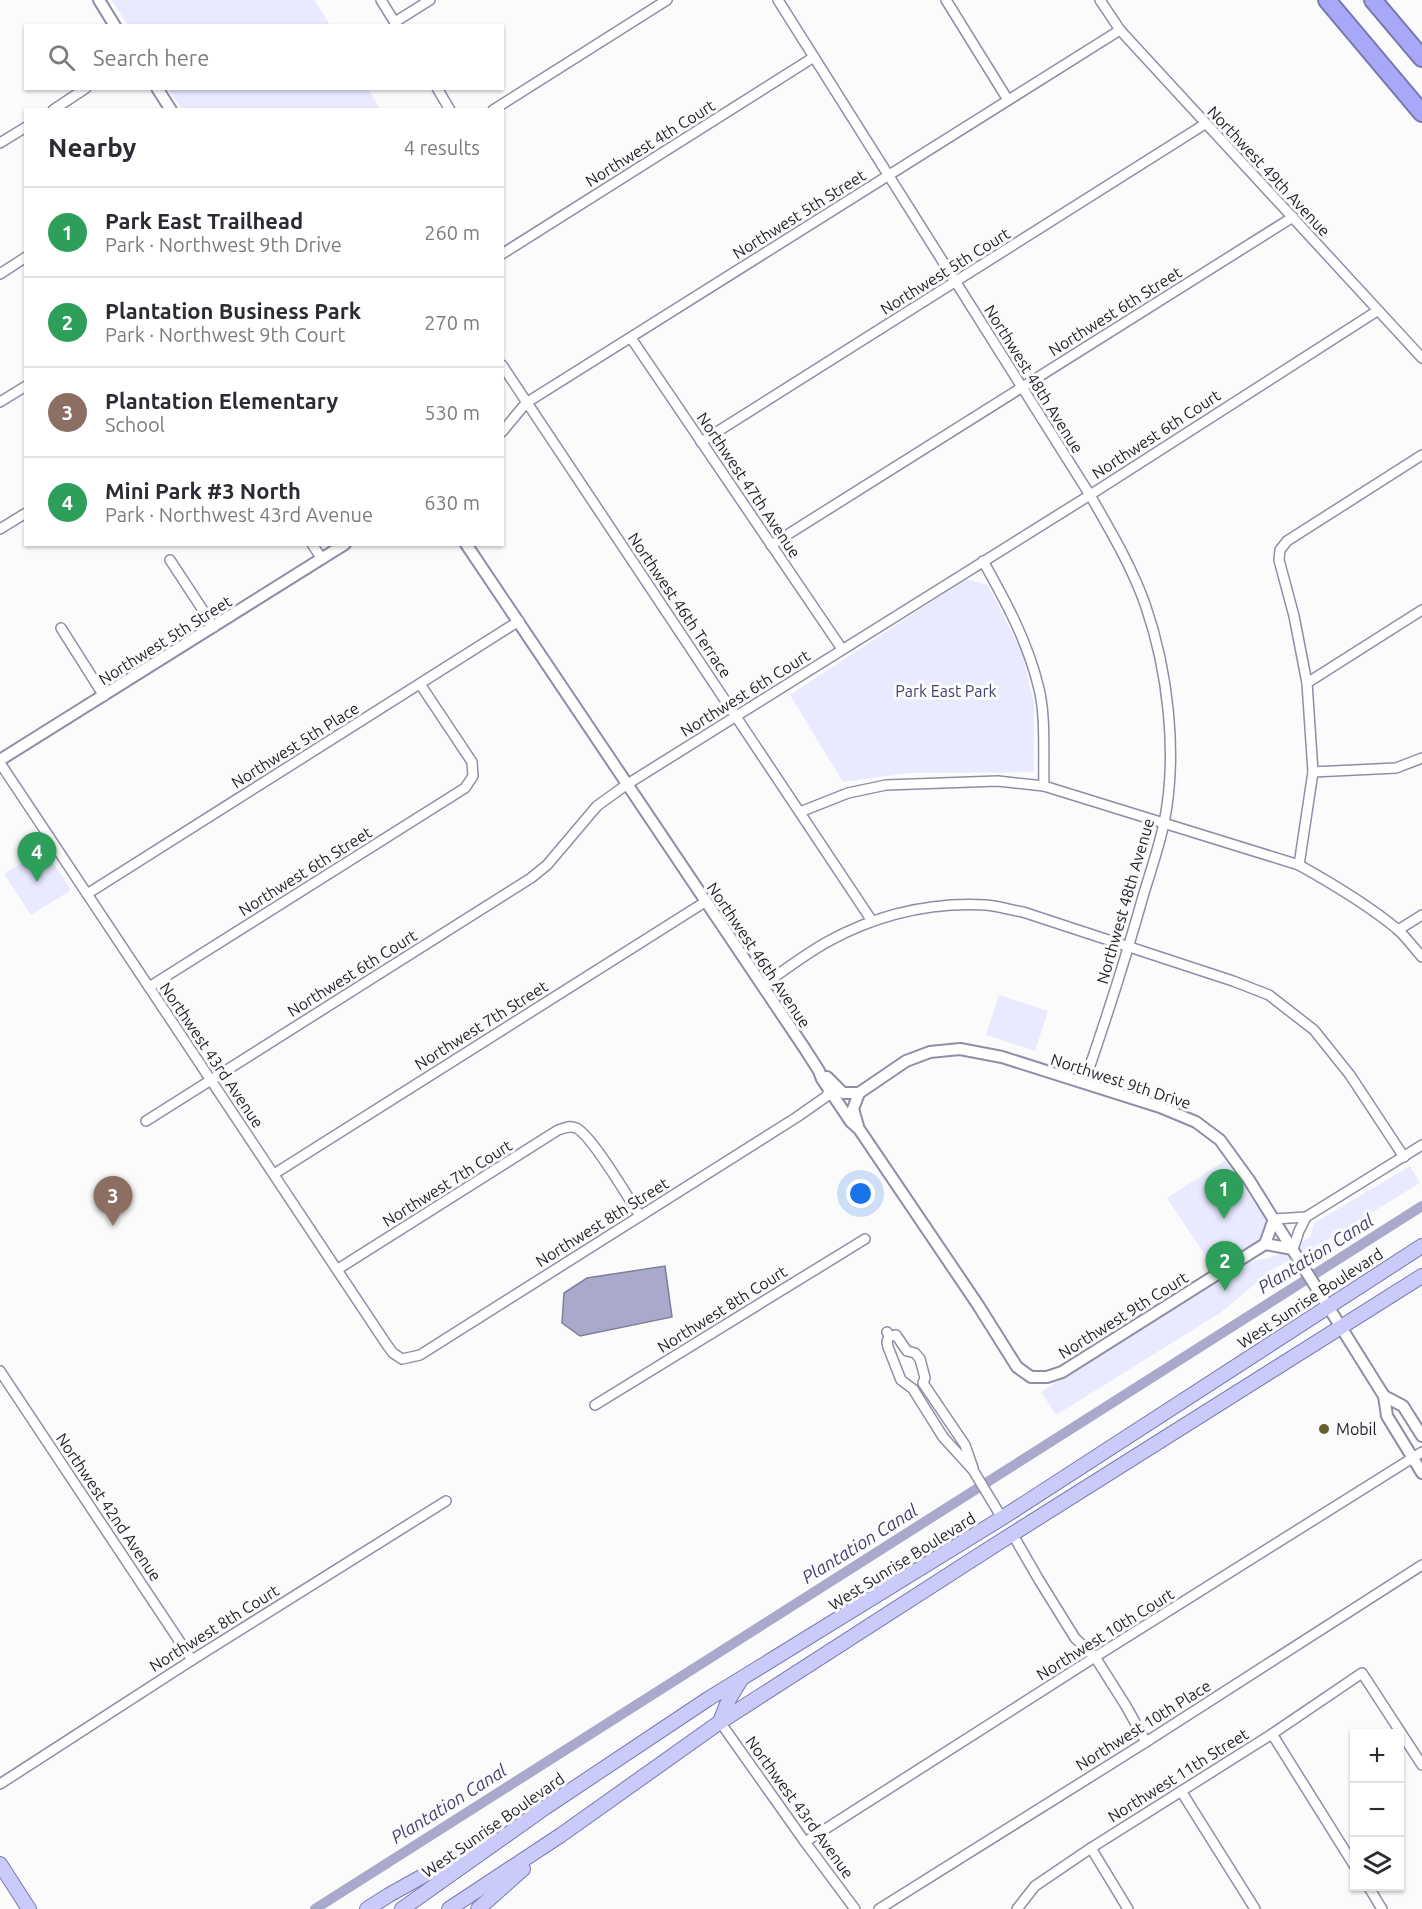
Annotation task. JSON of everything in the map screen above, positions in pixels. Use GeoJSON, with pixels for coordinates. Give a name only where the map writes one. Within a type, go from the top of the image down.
{"type":"FeatureCollection","features":[{"type":"Feature","properties":{"kind":"highway"},"geometry":{"type":"LineString","coordinates":[[1327,0],[1422,112]]}},
{"type":"Feature","properties":{"kind":"highway"},"geometry":{"type":"LineString","coordinates":[[1373,0],[1422,58]]}},
{"type":"Feature","properties":{"kind":"main road","name":"West Sunrise Boulevard"},"geometry":{"type":"LineString","coordinates":[[402,1909],[546,1807],[741,1679],[1026,1503],[1422,1245]]}},
{"type":"Feature","properties":{"kind":"main road"},"geometry":{"type":"LineString","coordinates":[[449,1909],[561,1835],[720,1722],[1012,1534],[1422,1276]]}},
{"type":"Feature","properties":{"kind":"main road"},"geometry":{"type":"LineString","coordinates":[[1012,1534],[1026,1503]]}},
{"type":"Feature","properties":{"kind":"main road"},"geometry":{"type":"LineString","coordinates":[[995,1545],[1004,1530],[1005,1524],[1002,1518]]}},
{"type":"Feature","properties":{"kind":"main road"},"geometry":{"type":"LineString","coordinates":[[720,1722],[729,1699],[741,1679]]}},
{"type":"Feature","properties":{"kind":"main road"},"geometry":{"type":"LineString","coordinates":[[367,1909],[546,1807]]}},
{"type":"Feature","properties":{"kind":"main road"},"geometry":{"type":"LineString","coordinates":[[478,1909],[561,1835]]}},
{"type":"Feature","properties":{"kind":"main road"},"geometry":{"type":"LineString","coordinates":[[0,1864],[29,1909]]}},
{"type":"Feature","properties":{"kind":"street"},"geometry":{"type":"LineString","coordinates":[[99,0],[114,24]]}},
{"type":"Feature","properties":{"kind":"street"},"geometry":{"type":"LineString","coordinates":[[381,0],[396,24],[430,0]]}},
{"type":"Feature","properties":{"kind":"street"},"geometry":{"type":"LineString","coordinates":[[496,108],[667,0]]}},
{"type":"Feature","properties":{"kind":"street","name":"Northwest 48th Avenue"},"geometry":{"type":"LineString","coordinates":[[778,0],[1090,495],[1129,564],[1145,605],[1158,652],[1169,718],[1170,768],[1164,823],[1129,947],[1084,1083]]}},
{"type":"Feature","properties":{"kind":"street"},"geometry":{"type":"LineString","coordinates":[[946,0],[1008,100]]}},
{"type":"Feature","properties":{"kind":"street","name":"Northwest 49th Avenue"},"geometry":{"type":"LineString","coordinates":[[1100,0],[1120,30],[1422,358]]}},
{"type":"Feature","properties":{"kind":"street","name":"Northwest 5th Street"},"geometry":{"type":"LineString","coordinates":[[504,430],[526,403],[1120,30]]}},
{"type":"Feature","properties":{"kind":"street","name":"Northwest 4th Court"},"geometry":{"type":"LineString","coordinates":[[504,253],[814,57]]}},
{"type":"Feature","properties":{"kind":"street"},"geometry":{"type":"LineString","coordinates":[[56,108],[83,90]]}},
{"type":"Feature","properties":{"kind":"street"},"geometry":{"type":"LineString","coordinates":[[158,90],[170,108]]}},
{"type":"Feature","properties":{"kind":"street"},"geometry":{"type":"LineString","coordinates":[[438,90],[449,108]]}},
{"type":"Feature","properties":{"kind":"street","name":"Northwest 5th Court"},"geometry":{"type":"LineString","coordinates":[[701,442],[1205,124]]}},
{"type":"Feature","properties":{"kind":"street"},"geometry":{"type":"LineString","coordinates":[[0,143],[24,128]]}},
{"type":"Feature","properties":{"kind":"street","name":"Northwest 6th Street"},"geometry":{"type":"LineString","coordinates":[[771,545],[1293,217]]}},
{"type":"Feature","properties":{"kind":"street"},"geometry":{"type":"LineString","coordinates":[[0,274],[24,258]]}},
{"type":"Feature","properties":{"kind":"street","name":"Northwest 6th Court"},"geometry":{"type":"LineString","coordinates":[[146,1120],[531,879],[547,865],[597,806],[626,785],[1090,495],[1377,311]]}},
{"type":"Feature","properties":{"kind":"street","name":"Northwest 47th Avenue"},"geometry":{"type":"LineString","coordinates":[[631,338],[842,650]]}},
{"type":"Feature","properties":{"kind":"street","name":"Northwest 46th Terrace"},"geometry":{"type":"LineString","coordinates":[[504,368],[872,921]]}},
{"type":"Feature","properties":{"kind":"street"},"geometry":{"type":"LineString","coordinates":[[0,402],[24,387]]}},
{"type":"Feature","properties":{"kind":"street"},"geometry":{"type":"LineString","coordinates":[[1299,865],[1312,772],[1307,682],[1280,560],[1280,550],[1287,541],[1422,454]]}},
{"type":"Feature","properties":{"kind":"street"},"geometry":{"type":"LineString","coordinates":[[0,529],[24,514]]}},
{"type":"Feature","properties":{"kind":"street"},"geometry":{"type":"LineString","coordinates":[[313,546],[322,559]]}},
{"type":"Feature","properties":{"kind":"street","name":"Northwest 5th Street"},"geometry":{"type":"LineString","coordinates":[[0,762],[342,546]]}},
{"type":"Feature","properties":{"kind":"street","name":"Northwest 46th Avenue"},"geometry":{"type":"LineString","coordinates":[[467,546],[819,1071],[825,1074],[830,1086]]}},
{"type":"Feature","properties":{"kind":"street"},"geometry":{"type":"LineString","coordinates":[[170,560],[214,627]]}},
{"type":"Feature","properties":{"kind":"street"},"geometry":{"type":"LineString","coordinates":[[983,561],[1010,609],[1026,646],[1040,690],[1044,786]]}},
{"type":"Feature","properties":{"kind":"street"},"geometry":{"type":"LineString","coordinates":[[1307,682],[1422,610]]}},
{"type":"Feature","properties":{"kind":"street","name":"Northwest 5th Place"},"geometry":{"type":"LineString","coordinates":[[87,894],[519,621]]}},
{"type":"Feature","properties":{"kind":"street"},"geometry":{"type":"LineString","coordinates":[[61,628],[104,696]]}},
{"type":"Feature","properties":{"kind":"street","name":"Northwest 6th Street"},"geometry":{"type":"LineString","coordinates":[[149,987],[465,788],[474,776],[472,762],[420,684]]}},
{"type":"Feature","properties":{"kind":"street"},"geometry":{"type":"LineString","coordinates":[[1312,772],[1396,768],[1422,758]]}},
{"type":"Feature","properties":{"kind":"street","name":"Northwest 43rd Avenue"},"geometry":{"type":"LineString","coordinates":[[0,762],[387,1345],[402,1359]]}},
{"type":"Feature","properties":{"kind":"street"},"geometry":{"type":"LineString","coordinates":[[800,812],[848,793],[886,785],[998,781],[1044,786],[1299,865],[1336,886],[1398,930],[1422,957]]}},
{"type":"Feature","properties":{"kind":"street","name":"Northwest 7th Street"},"geometry":{"type":"LineString","coordinates":[[274,1174],[705,902]]}},
{"type":"Feature","properties":{"kind":"street"},"geometry":{"type":"LineString","coordinates":[[762,986],[825,944],[872,921],[906,911],[948,905],[989,906],[1023,912],[1269,995],[1314,1030],[1350,1075],[1404,1157]]}},
{"type":"Feature","properties":{"kind":"street"},"geometry":{"type":"LineString","coordinates":[[1398,930],[1422,915]]}},
{"type":"Feature","properties":{"kind":"street","name":"Northwest 9th Drive"},"geometry":{"type":"LineString","coordinates":[[859,1093],[906,1061],[930,1052],[960,1048],[1002,1057],[1160,1107],[1196,1122],[1220,1140],[1274,1219],[1328,1305]]}},
{"type":"Feature","properties":{"kind":"street"},"geometry":{"type":"LineString","coordinates":[[830,1086],[843,1093],[859,1093],[853,1109],[859,1129]]}},
{"type":"Feature","properties":{"kind":"street"},"geometry":{"type":"LineString","coordinates":[[830,1086],[841,1108],[859,1129]]}},
{"type":"Feature","properties":{"kind":"street","name":"Northwest 8th Street"},"geometry":{"type":"LineString","coordinates":[[402,1359],[420,1355],[797,1117],[827,1096],[830,1086]]}},
{"type":"Feature","properties":{"kind":"street"},"geometry":{"type":"LineString","coordinates":[[815,1104],[828,1102],[841,1108]]}},
{"type":"Feature","properties":{"kind":"street","name":"Northwest 7th Court"},"geometry":{"type":"LineString","coordinates":[[338,1269],[558,1130],[573,1126],[587,1136],[640,1216]]}},
{"type":"Feature","properties":{"kind":"street","name":"Northwest 9th Court"},"geometry":{"type":"LineString","coordinates":[[859,1129],[1017,1367],[1031,1377],[1047,1377],[1062,1372],[1265,1244]]}},
{"type":"Feature","properties":{"kind":"street"},"geometry":{"type":"LineString","coordinates":[[1306,1217],[1299,1231],[1294,1251],[1265,1244],[1274,1219],[1306,1217],[1422,1145]]}},
{"type":"Feature","properties":{"kind":"street","name":"Northwest 8th Court"},"geometry":{"type":"LineString","coordinates":[[595,1405],[865,1239]]}},
{"type":"Feature","properties":{"kind":"street"},"geometry":{"type":"LineString","coordinates":[[1328,1305],[1384,1396],[1387,1416],[1417,1455],[1422,1473]]}},
{"type":"Feature","properties":{"kind":"street"},"geometry":{"type":"LineString","coordinates":[[973,1470],[965,1444],[923,1383],[925,1378],[920,1359],[915,1353],[907,1351],[896,1335],[888,1334],[887,1342],[901,1380],[913,1389],[943,1437],[973,1470],[1002,1518]]}},
{"type":"Feature","properties":{"kind":"street"},"geometry":{"type":"LineString","coordinates":[[893,1359],[907,1351]]}},
{"type":"Feature","properties":{"kind":"street","name":"Northwest 42nd Avenue"},"geometry":{"type":"LineString","coordinates":[[0,1371],[192,1660]]}},
{"type":"Feature","properties":{"kind":"street"},"geometry":{"type":"LineString","coordinates":[[1384,1396],[1403,1406],[1422,1436]]}},
{"type":"Feature","properties":{"kind":"street","name":"Northwest 10th Court"},"geometry":{"type":"LineString","coordinates":[[805,1842],[1417,1455]]}},
{"type":"Feature","properties":{"kind":"street","name":"Northwest 8th Court"},"geometry":{"type":"LineString","coordinates":[[0,1784],[192,1660],[446,1501]]}},
{"type":"Feature","properties":{"kind":"street"},"geometry":{"type":"LineString","coordinates":[[1012,1534],[1075,1638],[1095,1657],[1146,1742]]}},
{"type":"Feature","properties":{"kind":"street","name":"Northwest 10th Place"},"geometry":{"type":"LineString","coordinates":[[879,1909],[1146,1742],[1422,1565]]}},
{"type":"Feature","properties":{"kind":"street","name":"Northwest 11th Street"},"geometry":{"type":"LineString","coordinates":[[1017,1909],[1035,1886],[1090,1848],[1272,1734],[1362,1673],[1422,1765]]}},
{"type":"Feature","properties":{"kind":"street","name":"Northwest 43rd Avenue"},"geometry":{"type":"LineString","coordinates":[[720,1722],[855,1909]]}},
{"type":"Feature","properties":{"kind":"street"},"geometry":{"type":"LineString","coordinates":[[1272,1734],[1350,1859]]}},
{"type":"Feature","properties":{"kind":"street"},"geometry":{"type":"LineString","coordinates":[[1181,1791],[1255,1909]]}},
{"type":"Feature","properties":{"kind":"street"},"geometry":{"type":"LineString","coordinates":[[1090,1848],[1128,1909]]}},
{"type":"Feature","properties":{"kind":"street"},"geometry":{"type":"LineString","coordinates":[[1371,1891],[1382,1909]]}},
{"type":"Feature","properties":{"kind":"green space"},"geometry":{"type":"Polygon","coordinates":[[[111,0],[314,0],[329,24],[127,24],[111,0]]]}},
{"type":"Feature","properties":{"kind":"green space"},"geometry":{"type":"Polygon","coordinates":[[[169,90],[369,90],[379,108],[181,108],[169,90]]]}},
{"type":"Feature","properties":{"kind":"green space","name":"Park East Park"},"geometry":{"type":"Polygon","coordinates":[[[966,579],[988,585],[1022,653],[1034,703],[1034,772],[910,773],[843,782],[790,695],[966,579]]]}},
{"type":"Feature","properties":{"kind":"green space"},"geometry":{"type":"Polygon","coordinates":[[[44,849],[71,890],[31,915],[4,874],[44,849]]]}},
{"type":"Feature","properties":{"kind":"green space"},"geometry":{"type":"Polygon","coordinates":[[[999,995],[1048,1011],[1035,1051],[986,1035],[999,995]]]}},
{"type":"Feature","properties":{"kind":"green space"},"geometry":{"type":"Polygon","coordinates":[[[1226,1160],[1258,1208],[1268,1210],[1267,1229],[1262,1239],[1215,1270],[1167,1198],[1226,1160]]]}},
{"type":"Feature","properties":{"kind":"green space"},"geometry":{"type":"Polygon","coordinates":[[[1410,1166],[1420,1183],[1315,1247],[1273,1269],[1220,1313],[1056,1415],[1041,1392],[1251,1261],[1270,1258],[1310,1237],[1314,1223],[1410,1166]]]}},
{"type":"Feature","properties":{"kind":"water"},"geometry":{"type":"Polygon","coordinates":[[[665,1266],[672,1317],[580,1336],[562,1323],[564,1293],[587,1278],[665,1266]]]}},
{"type":"Feature","properties":{"kind":"waterway","name":"Plantation Canal"},"geometry":{"type":"LineString","coordinates":[[315,1909],[1422,1206]]}},
{"type":"Feature","properties":{"kind":"place","name":"Mini Park #3 North"},"geometry":{"type":"Point","coordinates":[37,882]}},
{"type":"Feature","properties":{"kind":"place","name":"Park East Trailhead"},"geometry":{"type":"Point","coordinates":[1224,1219]}},
{"type":"Feature","properties":{"kind":"place","name":"Plantation Elementary"},"geometry":{"type":"Point","coordinates":[113,1226]}},
{"type":"Feature","properties":{"kind":"place","name":"Plantation Business Park"},"geometry":{"type":"Point","coordinates":[1225,1291]}},
{"type":"Feature","properties":{"kind":"place","name":"Mobil"},"geometry":{"type":"Point","coordinates":[1324,1429]}}]}
